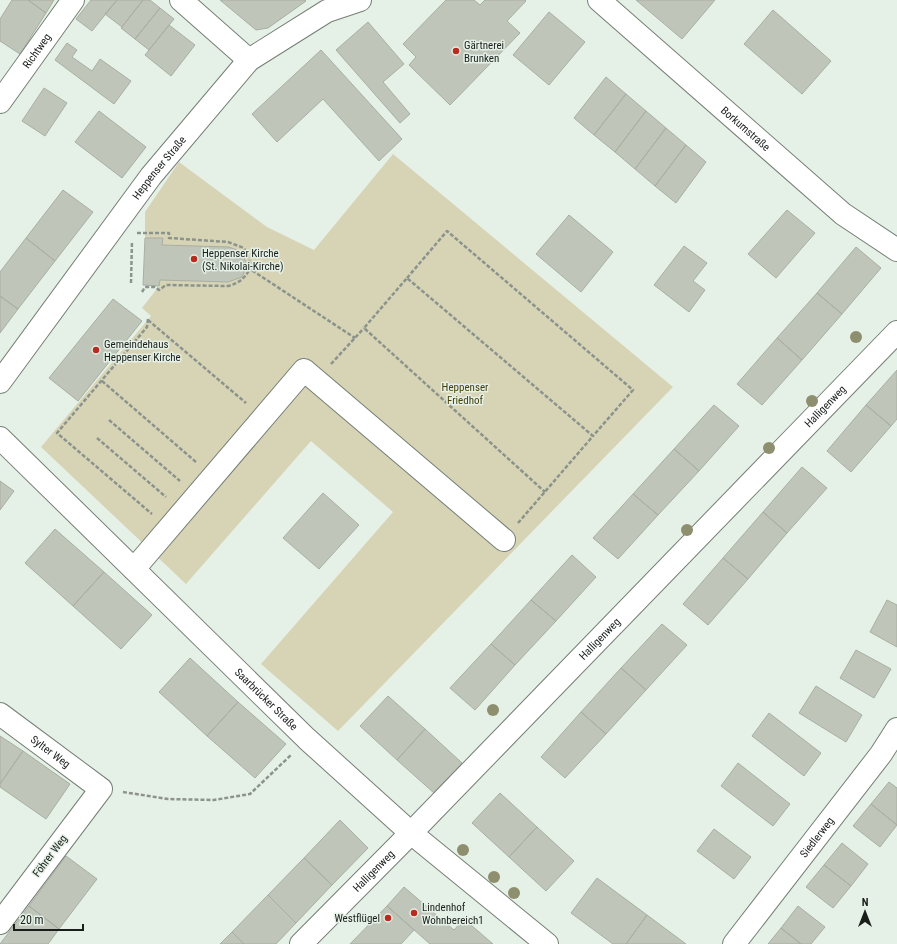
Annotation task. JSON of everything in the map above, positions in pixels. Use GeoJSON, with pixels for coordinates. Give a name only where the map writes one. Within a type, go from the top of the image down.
{"type":"FeatureCollection","features":[{"type":"Feature","properties":{"kind":"street","name":"Richtweg"},"geometry":{"type":"LineString","coordinates":[[0,102],[73,0]]}},
{"type":"Feature","properties":{"kind":"street"},"geometry":{"type":"LineString","coordinates":[[181,0],[249,60]]}},
{"type":"Feature","properties":{"kind":"street","name":"Heppenser Straße"},"geometry":{"type":"LineString","coordinates":[[0,382],[151,176],[249,60],[327,11],[360,0]]}},
{"type":"Feature","properties":{"kind":"street","name":"Borkumstraße"},"geometry":{"type":"LineString","coordinates":[[599,0],[843,214],[897,250]]}},
{"type":"Feature","properties":{"kind":"street","name":"Halligenweg"},"geometry":{"type":"LineString","coordinates":[[301,944],[411,833],[897,332]]}},
{"type":"Feature","properties":{"kind":"street"},"geometry":{"type":"LineString","coordinates":[[134,569],[304,370],[504,540]]}},
{"type":"Feature","properties":{"kind":"street","name":"Saarbrücker Straße"},"geometry":{"type":"LineString","coordinates":[[0,438],[307,739],[411,833],[547,944]]}},
{"type":"Feature","properties":{"kind":"street","name":"Sylter Weg"},"geometry":{"type":"LineString","coordinates":[[0,714],[101,789]]}},
{"type":"Feature","properties":{"kind":"street","name":"Siedlerweg"},"geometry":{"type":"LineString","coordinates":[[734,944],[881,754],[897,729]]}},
{"type":"Feature","properties":{"kind":"street","name":"Föhrer Weg"},"geometry":{"type":"LineString","coordinates":[[0,923],[101,789]]}},
{"type":"Feature","properties":{"kind":"path"},"geometry":{"type":"LineString","coordinates":[[316,380],[364,328],[447,231],[633,390],[504,540]]}},
{"type":"Feature","properties":{"kind":"path"},"geometry":{"type":"LineString","coordinates":[[132,233],[169,233],[169,238],[228,242],[244,248],[250,263],[250,269],[244,280],[236,284],[228,286],[166,285],[159,290],[155,287],[146,287],[142,292]]}},
{"type":"Feature","properties":{"kind":"path"},"geometry":{"type":"LineString","coordinates":[[131,283],[132,240]]}},
{"type":"Feature","properties":{"kind":"path"},"geometry":{"type":"LineString","coordinates":[[250,269],[355,338]]}},
{"type":"Feature","properties":{"kind":"path"},"geometry":{"type":"LineString","coordinates":[[407,278],[593,436]]}},
{"type":"Feature","properties":{"kind":"path"},"geometry":{"type":"LineString","coordinates":[[169,528],[57,433],[147,328],[148,319],[263,418]]}},
{"type":"Feature","properties":{"kind":"path"},"geometry":{"type":"LineString","coordinates":[[364,328],[545,492]]}},
{"type":"Feature","properties":{"kind":"path"},"geometry":{"type":"LineString","coordinates":[[102,381],[213,476]]}},
{"type":"Feature","properties":{"kind":"path"},"geometry":{"type":"LineString","coordinates":[[109,420],[197,495]]}},
{"type":"Feature","properties":{"kind":"path"},"geometry":{"type":"LineString","coordinates":[[97,438],[183,512]]}},
{"type":"Feature","properties":{"kind":"path"},"geometry":{"type":"LineString","coordinates":[[101,789],[168,799],[214,800],[250,794],[307,739]]}},
{"type":"Feature","properties":{"kind":"green space","name":"Heppenser Friedhof"},"geometry":{"type":"Polygon","coordinates":[[[393,154],[673,387],[338,731],[261,664],[393,512],[311,441],[186,584],[41,447],[151,316],[142,308],[159,286],[160,280],[242,277],[247,266],[242,252],[229,247],[162,245],[162,238],[145,238],[145,212],[179,162],[267,227],[314,250],[393,154]]]}},
{"type":"Feature","properties":{"kind":"building"},"geometry":{"type":"Polygon","coordinates":[[[12,0],[28,0],[46,13],[20,54],[0,41],[0,19],[12,0]]]}},
{"type":"Feature","properties":{"kind":"building"},"geometry":{"type":"Polygon","coordinates":[[[28,0],[54,0],[46,13],[28,0]]]}},
{"type":"Feature","properties":{"kind":"building"},"geometry":{"type":"Polygon","coordinates":[[[91,0],[117,0],[92,31],[76,19],[91,0]]]}},
{"type":"Feature","properties":{"kind":"building"},"geometry":{"type":"Polygon","coordinates":[[[117,0],[143,0],[122,27],[105,14],[117,0]]]}},
{"type":"Feature","properties":{"kind":"building"},"geometry":{"type":"Polygon","coordinates":[[[143,0],[150,0],[160,8],[135,39],[121,28],[143,0]]]}},
{"type":"Feature","properties":{"kind":"building"},"geometry":{"type":"Polygon","coordinates":[[[220,0],[306,1],[268,28],[256,30],[220,0]]]}},
{"type":"Feature","properties":{"kind":"building","name":"Gärtnerei Brunken"},"geometry":{"type":"Polygon","coordinates":[[[446,0],[474,0],[480,5],[485,0],[526,1],[507,21],[520,33],[450,105],[409,65],[416,57],[403,44],[446,0]]]}},
{"type":"Feature","properties":{"kind":"building"},"geometry":{"type":"Polygon","coordinates":[[[636,0],[715,0],[682,39],[636,0]]]}},
{"type":"Feature","properties":{"kind":"building"},"geometry":{"type":"Polygon","coordinates":[[[160,8],[174,19],[149,50],[135,39],[160,8]]]}},
{"type":"Feature","properties":{"kind":"building"},"geometry":{"type":"Polygon","coordinates":[[[773,10],[831,61],[802,94],[744,44],[773,10]]]}},
{"type":"Feature","properties":{"kind":"building"},"geometry":{"type":"Polygon","coordinates":[[[549,12],[585,42],[549,85],[513,55],[549,12]]]}},
{"type":"Feature","properties":{"kind":"building"},"geometry":{"type":"Polygon","coordinates":[[[368,22],[404,64],[383,82],[410,114],[400,123],[336,50],[368,22]]]}},
{"type":"Feature","properties":{"kind":"building"},"geometry":{"type":"Polygon","coordinates":[[[169,25],[195,45],[171,76],[145,55],[169,25]]]}},
{"type":"Feature","properties":{"kind":"building"},"geometry":{"type":"Polygon","coordinates":[[[67,43],[77,50],[72,57],[92,71],[100,59],[131,81],[114,104],[55,60],[67,43]]]}},
{"type":"Feature","properties":{"kind":"building"},"geometry":{"type":"Polygon","coordinates":[[[321,50],[402,139],[379,161],[323,99],[277,142],[252,114],[321,50]]]}},
{"type":"Feature","properties":{"kind":"building"},"geometry":{"type":"Polygon","coordinates":[[[606,77],[626,94],[594,135],[574,118],[606,77]]]}},
{"type":"Feature","properties":{"kind":"building"},"geometry":{"type":"Polygon","coordinates":[[[44,88],[67,103],[45,136],[22,121],[44,88]]]}},
{"type":"Feature","properties":{"kind":"building"},"geometry":{"type":"Polygon","coordinates":[[[626,94],[646,111],[615,152],[594,135],[626,94]]]}},
{"type":"Feature","properties":{"kind":"building"},"geometry":{"type":"Polygon","coordinates":[[[99,111],[146,147],[122,178],[75,142],[99,111]]]}},
{"type":"Feature","properties":{"kind":"building"},"geometry":{"type":"Polygon","coordinates":[[[646,111],[666,128],[635,169],[615,152],[646,111]]]}},
{"type":"Feature","properties":{"kind":"building"},"geometry":{"type":"Polygon","coordinates":[[[666,128],[686,145],[655,186],[635,169],[666,128]]]}},
{"type":"Feature","properties":{"kind":"building"},"geometry":{"type":"Polygon","coordinates":[[[686,145],[706,162],[676,203],[655,186],[686,145]]]}},
{"type":"Feature","properties":{"kind":"building"},"geometry":{"type":"Polygon","coordinates":[[[63,190],[93,212],[55,261],[26,238],[63,190]]]}},
{"type":"Feature","properties":{"kind":"building"},"geometry":{"type":"Polygon","coordinates":[[[787,210],[815,233],[776,278],[748,254],[787,210]]]}},
{"type":"Feature","properties":{"kind":"building"},"geometry":{"type":"Polygon","coordinates":[[[569,215],[613,252],[581,292],[536,254],[569,215]]]}},
{"type":"Feature","properties":{"kind":"building"},"geometry":{"type":"Polygon","coordinates":[[[26,238],[55,261],[18,309],[0,296],[0,272],[26,238]]]}},
{"type":"Feature","properties":{"kind":"building","name":"Heppenser Kirche (St. Nikolai-Kirche)"},"geometry":{"type":"Polygon","coordinates":[[[145,238],[163,238],[162,245],[229,247],[242,252],[247,266],[242,277],[228,282],[160,280],[159,286],[143,285],[145,238]]]}},
{"type":"Feature","properties":{"kind":"building"},"geometry":{"type":"Polygon","coordinates":[[[684,246],[707,263],[693,281],[705,290],[689,312],[654,285],[684,246]]]}},
{"type":"Feature","properties":{"kind":"building"},"geometry":{"type":"Polygon","coordinates":[[[856,247],[881,268],[842,314],[817,293],[856,247]]]}},
{"type":"Feature","properties":{"kind":"building"},"geometry":{"type":"Polygon","coordinates":[[[817,293],[842,314],[802,360],[777,338],[817,293]]]}},
{"type":"Feature","properties":{"kind":"building"},"geometry":{"type":"Polygon","coordinates":[[[0,296],[18,309],[0,333],[0,296]]]}},
{"type":"Feature","properties":{"kind":"building","name":"Gemeindehaus Heppenser Kirche"},"geometry":{"type":"Polygon","coordinates":[[[113,299],[142,321],[78,401],[49,378],[113,299]]]}},
{"type":"Feature","properties":{"kind":"building"},"geometry":{"type":"Polygon","coordinates":[[[777,338],[802,360],[762,405],[737,384],[777,338]]]}},
{"type":"Feature","properties":{"kind":"building"},"geometry":{"type":"Polygon","coordinates":[[[897,370],[897,419],[891,426],[866,405],[897,370]]]}},
{"type":"Feature","properties":{"kind":"building"},"geometry":{"type":"Polygon","coordinates":[[[714,405],[739,426],[699,471],[674,449],[714,405]]]}},
{"type":"Feature","properties":{"kind":"building"},"geometry":{"type":"Polygon","coordinates":[[[866,405],[891,426],[851,472],[827,451],[866,405]]]}},
{"type":"Feature","properties":{"kind":"building"},"geometry":{"type":"Polygon","coordinates":[[[674,449],[699,471],[658,515],[633,494],[674,449]]]}},
{"type":"Feature","properties":{"kind":"building"},"geometry":{"type":"Polygon","coordinates":[[[802,467],[827,488],[787,533],[763,512],[802,467]]]}},
{"type":"Feature","properties":{"kind":"building"},"geometry":{"type":"Polygon","coordinates":[[[0,481],[14,491],[0,510],[0,481]]]}},
{"type":"Feature","properties":{"kind":"building"},"geometry":{"type":"Polygon","coordinates":[[[323,493],[359,525],[319,569],[283,538],[323,493]]]}},
{"type":"Feature","properties":{"kind":"building"},"geometry":{"type":"Polygon","coordinates":[[[633,494],[658,515],[618,559],[593,538],[633,494]]]}},
{"type":"Feature","properties":{"kind":"building"},"geometry":{"type":"Polygon","coordinates":[[[763,512],[787,533],[748,579],[723,558],[763,512]]]}},
{"type":"Feature","properties":{"kind":"building"},"geometry":{"type":"Polygon","coordinates":[[[55,529],[104,572],[73,606],[25,563],[55,529]]]}},
{"type":"Feature","properties":{"kind":"building"},"geometry":{"type":"Polygon","coordinates":[[[572,555],[596,577],[556,621],[531,600],[572,555]]]}},
{"type":"Feature","properties":{"kind":"building"},"geometry":{"type":"Polygon","coordinates":[[[723,558],[748,579],[708,625],[683,604],[723,558]]]}},
{"type":"Feature","properties":{"kind":"building"},"geometry":{"type":"Polygon","coordinates":[[[104,572],[152,615],[121,649],[73,606],[104,572]]]}},
{"type":"Feature","properties":{"kind":"building"},"geometry":{"type":"Polygon","coordinates":[[[531,600],[556,621],[515,665],[491,644],[531,600]]]}},
{"type":"Feature","properties":{"kind":"building"},"geometry":{"type":"Polygon","coordinates":[[[887,600],[897,605],[897,647],[870,632],[887,600]]]}},
{"type":"Feature","properties":{"kind":"building"},"geometry":{"type":"Polygon","coordinates":[[[662,624],[687,645],[646,690],[621,668],[662,624]]]}},
{"type":"Feature","properties":{"kind":"building"},"geometry":{"type":"Polygon","coordinates":[[[491,644],[515,665],[475,710],[450,688],[491,644]]]}},
{"type":"Feature","properties":{"kind":"building"},"geometry":{"type":"Polygon","coordinates":[[[856,650],[891,669],[874,698],[840,678],[856,650]]]}},
{"type":"Feature","properties":{"kind":"building"},"geometry":{"type":"Polygon","coordinates":[[[190,658],[238,702],[207,736],[159,692],[190,658]]]}},
{"type":"Feature","properties":{"kind":"building"},"geometry":{"type":"Polygon","coordinates":[[[621,668],[646,690],[606,734],[581,712],[621,668]]]}},
{"type":"Feature","properties":{"kind":"building"},"geometry":{"type":"Polygon","coordinates":[[[816,686],[862,715],[846,742],[799,713],[816,686]]]}},
{"type":"Feature","properties":{"kind":"building"},"geometry":{"type":"Polygon","coordinates":[[[388,696],[425,729],[397,760],[360,726],[388,696]]]}},
{"type":"Feature","properties":{"kind":"building"},"geometry":{"type":"Polygon","coordinates":[[[238,702],[286,744],[255,778],[207,736],[238,702]]]}},
{"type":"Feature","properties":{"kind":"building"},"geometry":{"type":"Polygon","coordinates":[[[581,712],[606,734],[565,778],[541,757],[581,712]]]}},
{"type":"Feature","properties":{"kind":"building"},"geometry":{"type":"Polygon","coordinates":[[[769,713],[821,753],[804,776],[752,736],[769,713]]]}},
{"type":"Feature","properties":{"kind":"building"},"geometry":{"type":"Polygon","coordinates":[[[425,729],[462,763],[434,793],[397,760],[425,729]]]}},
{"type":"Feature","properties":{"kind":"building"},"geometry":{"type":"Polygon","coordinates":[[[0,736],[23,751],[0,784],[0,736]]]}},
{"type":"Feature","properties":{"kind":"building"},"geometry":{"type":"Polygon","coordinates":[[[23,751],[70,784],[46,819],[0,787],[0,784],[23,751]]]}},
{"type":"Feature","properties":{"kind":"building"},"geometry":{"type":"Polygon","coordinates":[[[738,763],[790,804],[773,826],[721,786],[738,763]]]}},
{"type":"Feature","properties":{"kind":"building"},"geometry":{"type":"Polygon","coordinates":[[[889,782],[897,788],[897,825],[871,804],[889,782]]]}},
{"type":"Feature","properties":{"kind":"building"},"geometry":{"type":"Polygon","coordinates":[[[500,793],[537,827],[509,857],[472,823],[500,793]]]}},
{"type":"Feature","properties":{"kind":"building"},"geometry":{"type":"Polygon","coordinates":[[[871,804],[897,825],[880,847],[853,826],[871,804]]]}},
{"type":"Feature","properties":{"kind":"building"},"geometry":{"type":"Polygon","coordinates":[[[340,820],[368,848],[332,885],[304,858],[340,820]]]}},
{"type":"Feature","properties":{"kind":"building"},"geometry":{"type":"Polygon","coordinates":[[[537,827],[574,861],[546,891],[509,857],[537,827]]]}},
{"type":"Feature","properties":{"kind":"building"},"geometry":{"type":"Polygon","coordinates":[[[714,829],[751,857],[734,879],[697,851],[714,829]]]}},
{"type":"Feature","properties":{"kind":"building"},"geometry":{"type":"Polygon","coordinates":[[[842,843],[868,864],[851,886],[824,865],[842,843]]]}},
{"type":"Feature","properties":{"kind":"building"},"geometry":{"type":"Polygon","coordinates":[[[66,856],[97,879],[59,929],[29,906],[66,856]]]}},
{"type":"Feature","properties":{"kind":"building"},"geometry":{"type":"Polygon","coordinates":[[[304,858],[332,885],[296,923],[268,895],[304,858]]]}},
{"type":"Feature","properties":{"kind":"building"},"geometry":{"type":"Polygon","coordinates":[[[824,865],[851,886],[833,908],[806,887],[824,865]]]}},
{"type":"Feature","properties":{"kind":"building"},"geometry":{"type":"Polygon","coordinates":[[[597,878],[647,915],[626,944],[613,944],[571,913],[597,878]]]}},
{"type":"Feature","properties":{"kind":"building","name":"Lindenhof Wohnbereich1"},"geometry":{"type":"Polygon","coordinates":[[[404,887],[454,930],[464,919],[493,944],[430,944],[387,906],[404,887]]]}},
{"type":"Feature","properties":{"kind":"building"},"geometry":{"type":"Polygon","coordinates":[[[268,895],[296,923],[276,944],[244,944],[232,932],[268,895]]]}},
{"type":"Feature","properties":{"kind":"building"},"geometry":{"type":"Polygon","coordinates":[[[29,906],[59,929],[48,944],[0,944],[29,906]]]}},
{"type":"Feature","properties":{"kind":"building","name":"Westflügel"},"geometry":{"type":"Polygon","coordinates":[[[387,906],[414,930],[401,944],[350,944],[387,906]]]}},
{"type":"Feature","properties":{"kind":"building"},"geometry":{"type":"Polygon","coordinates":[[[798,906],[825,927],[811,944],[801,944],[781,928],[798,906]]]}},
{"type":"Feature","properties":{"kind":"building"},"geometry":{"type":"Polygon","coordinates":[[[647,915],[686,944],[626,944],[647,915]]]}},
{"type":"Feature","properties":{"kind":"building"},"geometry":{"type":"Polygon","coordinates":[[[781,928],[801,944],[768,944],[781,928]]]}},
{"type":"Feature","properties":{"kind":"building"},"geometry":{"type":"Polygon","coordinates":[[[232,932],[244,944],[220,944],[232,932]]]}},
{"type":"Feature","properties":{"kind":"place","name":"Gärtnerei Brunken"},"geometry":{"type":"Point","coordinates":[456,51]}},
{"type":"Feature","properties":{"kind":"place","name":"Heppenser Kirche (St. Nikolai-Kirche)"},"geometry":{"type":"Point","coordinates":[194,259]}},
{"type":"Feature","properties":{"kind":"place","name":"Gemeindehaus Heppenser Kirche"},"geometry":{"type":"Point","coordinates":[96,350]}},
{"type":"Feature","properties":{"kind":"place","name":"Lindenhof Wohnbereich1"},"geometry":{"type":"Point","coordinates":[414,913]}},
{"type":"Feature","properties":{"kind":"place","name":"Westflügel"},"geometry":{"type":"Point","coordinates":[388,918]}}]}
